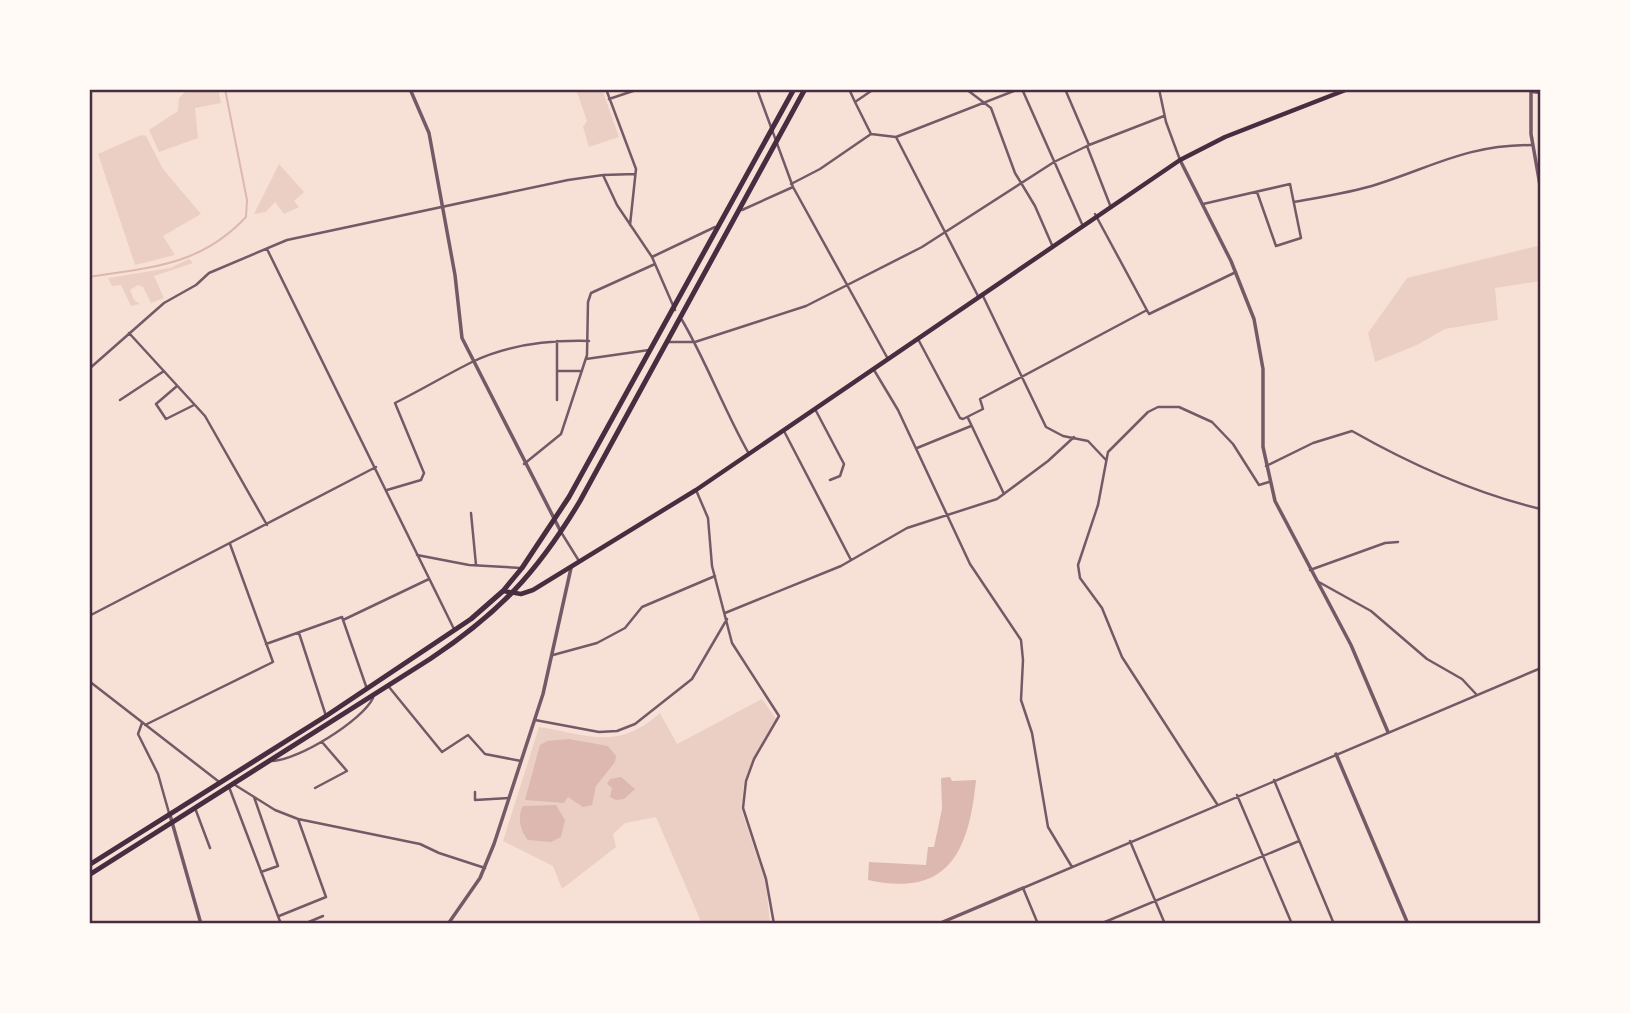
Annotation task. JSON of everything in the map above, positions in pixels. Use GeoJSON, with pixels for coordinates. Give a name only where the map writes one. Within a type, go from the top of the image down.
{"type":"FeatureCollection","features":[{"type":"Feature","properties":{"kind":"highway"},"geometry":{"type":"LineString","coordinates":[[89,865],[367,689],[455,630],[503,590],[555,522],[675,310],[794,89]]}},
{"type":"Feature","properties":{"kind":"highway"},"geometry":{"type":"LineString","coordinates":[[89,875],[460,639],[513,594],[561,532],[805,89]]}},
{"type":"Feature","properties":{"kind":"main road"},"geometry":{"type":"LineString","coordinates":[[503,590],[513,594],[533,590],[696,490],[888,360],[1095,214],[1180,160],[1226,137],[1348,89]]}},
{"type":"Feature","properties":{"kind":"street"},"geometry":{"type":"LineString","coordinates":[[410,89],[429,133],[455,275],[458,325],[472,362],[524,464],[579,561]]}},
{"type":"Feature","properties":{"kind":"street"},"geometry":{"type":"LineString","coordinates":[[606,89],[635,174],[630,225]]}},
{"type":"Feature","properties":{"kind":"street"},"geometry":{"type":"LineString","coordinates":[[609,99],[639,89]]}},
{"type":"Feature","properties":{"kind":"street"},"geometry":{"type":"LineString","coordinates":[[757,89],[775,145],[792,185],[844,285],[888,360]]}},
{"type":"Feature","properties":{"kind":"street"},"geometry":{"type":"LineString","coordinates":[[849,89],[871,134]]}},
{"type":"Feature","properties":{"kind":"street"},"geometry":{"type":"LineString","coordinates":[[855,102],[874,89]]}},
{"type":"Feature","properties":{"kind":"street"},"geometry":{"type":"LineString","coordinates":[[966,89],[991,108],[1021,183],[1052,245]]}},
{"type":"Feature","properties":{"kind":"street"},"geometry":{"type":"LineString","coordinates":[[738,211],[820,169],[871,134],[896,137],[1020,89],[1082,224]]}},
{"type":"Feature","properties":{"kind":"street"},"geometry":{"type":"LineString","coordinates":[[1065,89],[1110,205]]}},
{"type":"Feature","properties":{"kind":"street"},"geometry":{"type":"LineString","coordinates":[[1159,89],[1164,116],[1180,160],[1236,272],[1254,319],[1261,351],[1269,482],[1284,523],[1358,661],[1388,732]]}},
{"type":"Feature","properties":{"kind":"street"},"geometry":{"type":"LineString","coordinates":[[1541,93],[1531,91],[1533,145],[1541,191]]}},
{"type":"Feature","properties":{"kind":"street"},"geometry":{"type":"LineString","coordinates":[[667,342],[695,342],[806,306],[946,232],[1054,162],[1087,145],[1164,116]]}},
{"type":"Feature","properties":{"kind":"street"},"geometry":{"type":"LineString","coordinates":[[896,137],[1023,375],[1046,428],[1063,436],[1088,441],[1106,460]]}},
{"type":"Feature","properties":{"kind":"street"},"geometry":{"type":"LineString","coordinates":[[1294,202],[1350,193],[1465,152],[1496,145],[1533,145]]}},
{"type":"Feature","properties":{"kind":"street"},"geometry":{"type":"LineString","coordinates":[[89,368],[146,315],[197,285],[209,273],[316,231],[603,175],[635,174]]}},
{"type":"Feature","properties":{"kind":"street"},"geometry":{"type":"LineString","coordinates":[[603,175],[630,225],[652,257],[675,310]]}},
{"type":"Feature","properties":{"kind":"street"},"geometry":{"type":"LineString","coordinates":[[1201,205],[1290,184],[1301,238],[1276,246],[1257,192]]}},
{"type":"Feature","properties":{"kind":"street"},"geometry":{"type":"LineString","coordinates":[[1095,214],[1149,314],[1236,272]]}},
{"type":"Feature","properties":{"kind":"street"},"geometry":{"type":"LineString","coordinates":[[652,257],[722,224]]}},
{"type":"Feature","properties":{"kind":"street"},"geometry":{"type":"LineString","coordinates":[[267,249],[455,630]]}},
{"type":"Feature","properties":{"kind":"street"},"geometry":{"type":"LineString","coordinates":[[524,464],[561,434],[586,359],[589,341],[588,302],[591,293],[654,264]]}},
{"type":"Feature","properties":{"kind":"street"},"geometry":{"type":"LineString","coordinates":[[918,339],[960,418],[983,409],[980,399],[1147,310]]}},
{"type":"Feature","properties":{"kind":"street"},"geometry":{"type":"LineString","coordinates":[[680,317],[695,342],[724,410],[749,454]]}},
{"type":"Feature","properties":{"kind":"street"},"geometry":{"type":"LineString","coordinates":[[129,332],[205,416],[267,525]]}},
{"type":"Feature","properties":{"kind":"street"},"geometry":{"type":"LineString","coordinates":[[557,341],[557,400]]}},
{"type":"Feature","properties":{"kind":"street"},"geometry":{"type":"LineString","coordinates":[[387,490],[421,480],[424,473],[395,403],[472,362],[524,346],[557,341],[589,341]]}},
{"type":"Feature","properties":{"kind":"street"},"geometry":{"type":"LineString","coordinates":[[586,359],[652,350]]}},
{"type":"Feature","properties":{"kind":"street"},"geometry":{"type":"LineString","coordinates":[[873,369],[917,449],[970,564],[1021,640],[1021,700],[1032,733],[1045,816],[1050,836],[1072,867]]}},
{"type":"Feature","properties":{"kind":"street"},"geometry":{"type":"LineString","coordinates":[[557,371],[583,372]]}},
{"type":"Feature","properties":{"kind":"street"},"geometry":{"type":"LineString","coordinates":[[120,400],[164,372]]}},
{"type":"Feature","properties":{"kind":"street"},"geometry":{"type":"LineString","coordinates":[[177,386],[156,404],[166,419],[194,405]]}},
{"type":"Feature","properties":{"kind":"street"},"geometry":{"type":"LineString","coordinates":[[1217,804],[1122,657],[1102,608],[1080,578],[1078,565],[1098,505],[1108,452],[1148,412],[1169,405],[1212,422],[1233,444],[1259,485],[1269,482]]}},
{"type":"Feature","properties":{"kind":"street"},"geometry":{"type":"LineString","coordinates":[[816,409],[844,464],[840,477],[830,480]]}},
{"type":"Feature","properties":{"kind":"street"},"geometry":{"type":"LineString","coordinates":[[967,417],[1004,494]]}},
{"type":"Feature","properties":{"kind":"street"},"geometry":{"type":"LineString","coordinates":[[917,449],[971,426]]}},
{"type":"Feature","properties":{"kind":"street"},"geometry":{"type":"LineString","coordinates":[[783,431],[852,560]]}},
{"type":"Feature","properties":{"kind":"street"},"geometry":{"type":"LineString","coordinates":[[1266,466],[1313,443],[1352,431],[1409,464],[1478,492],[1541,509]]}},
{"type":"Feature","properties":{"kind":"street"},"geometry":{"type":"LineString","coordinates":[[725,613],[852,560],[907,528],[1004,494],[1074,437]]}},
{"type":"Feature","properties":{"kind":"street"},"geometry":{"type":"LineString","coordinates":[[89,616],[376,467]]}},
{"type":"Feature","properties":{"kind":"street"},"geometry":{"type":"LineString","coordinates":[[696,490],[708,518],[715,576],[732,643],[779,716],[750,770],[743,808],[768,884],[774,924]]}},
{"type":"Feature","properties":{"kind":"street"},"geometry":{"type":"LineString","coordinates":[[471,513],[476,565]]}},
{"type":"Feature","properties":{"kind":"street"},"geometry":{"type":"LineString","coordinates":[[1310,570],[1385,542],[1398,541]]}},
{"type":"Feature","properties":{"kind":"street"},"geometry":{"type":"LineString","coordinates":[[201,924],[158,774],[138,734],[143,724],[273,662],[230,544]]}},
{"type":"Feature","properties":{"kind":"street"},"geometry":{"type":"LineString","coordinates":[[417,555],[476,565],[522,568]]}},
{"type":"Feature","properties":{"kind":"street"},"geometry":{"type":"LineString","coordinates":[[448,924],[485,868],[535,720],[553,655],[571,566]]}},
{"type":"Feature","properties":{"kind":"street"},"geometry":{"type":"LineString","coordinates":[[553,655],[597,643],[630,624],[642,607],[715,576]]}},
{"type":"Feature","properties":{"kind":"street"},"geometry":{"type":"LineString","coordinates":[[343,621],[429,579]]}},
{"type":"Feature","properties":{"kind":"street"},"geometry":{"type":"LineString","coordinates":[[1315,579],[1371,611],[1427,659],[1462,679],[1476,695]]}},
{"type":"Feature","properties":{"kind":"street"},"geometry":{"type":"LineString","coordinates":[[266,644],[342,617],[367,689]]}},
{"type":"Feature","properties":{"kind":"street"},"geometry":{"type":"LineString","coordinates":[[535,720],[599,732],[617,731],[635,724],[692,679],[727,619]]}},
{"type":"Feature","properties":{"kind":"street"},"geometry":{"type":"LineString","coordinates":[[298,632],[326,716]]}},
{"type":"Feature","properties":{"kind":"street"},"geometry":{"type":"LineString","coordinates":[[937,924],[1541,668]]}},
{"type":"Feature","properties":{"kind":"street"},"geometry":{"type":"LineString","coordinates":[[89,681],[218,781]]}},
{"type":"Feature","properties":{"kind":"street"},"geometry":{"type":"LineString","coordinates":[[388,686],[442,752],[468,735],[485,754],[521,761]]}},
{"type":"Feature","properties":{"kind":"street"},"geometry":{"type":"LineString","coordinates":[[270,761],[286,760],[343,729],[369,707],[375,695]]}},
{"type":"Feature","properties":{"kind":"street"},"geometry":{"type":"LineString","coordinates":[[315,788],[347,771],[321,741]]}},
{"type":"Feature","properties":{"kind":"street"},"geometry":{"type":"LineString","coordinates":[[1336,754],[1408,924]]}},
{"type":"Feature","properties":{"kind":"street"},"geometry":{"type":"LineString","coordinates":[[1274,780],[1334,924]]}},
{"type":"Feature","properties":{"kind":"street"},"geometry":{"type":"LineString","coordinates":[[232,785],[298,819],[420,844],[485,868]]}},
{"type":"Feature","properties":{"kind":"street"},"geometry":{"type":"LineString","coordinates":[[232,785],[281,924]]}},
{"type":"Feature","properties":{"kind":"street"},"geometry":{"type":"LineString","coordinates":[[475,792],[475,800],[509,798]]}},
{"type":"Feature","properties":{"kind":"street"},"geometry":{"type":"LineString","coordinates":[[1237,795],[1292,924]]}},
{"type":"Feature","properties":{"kind":"street"},"geometry":{"type":"LineString","coordinates":[[254,797],[278,866],[261,872]]}},
{"type":"Feature","properties":{"kind":"street"},"geometry":{"type":"LineString","coordinates":[[195,808],[211,848]]}},
{"type":"Feature","properties":{"kind":"street"},"geometry":{"type":"LineString","coordinates":[[278,916],[326,897],[298,819]]}},
{"type":"Feature","properties":{"kind":"street"},"geometry":{"type":"LineString","coordinates":[[1130,841],[1165,924]]}},
{"type":"Feature","properties":{"kind":"street"},"geometry":{"type":"LineString","coordinates":[[1100,924],[1299,841]]}},
{"type":"Feature","properties":{"kind":"street"},"geometry":{"type":"LineString","coordinates":[[1023,888],[1038,924]]}},
{"type":"Feature","properties":{"kind":"street"},"geometry":{"type":"LineString","coordinates":[[304,924],[323,916]]}},
{"type":"Feature","properties":{"kind":"shaded area"},"geometry":{"type":"Polygon","coordinates":[[[188,89],[218,89],[221,103],[195,108],[198,138],[159,152],[149,130],[178,111],[179,98],[188,89]]]}},
{"type":"Feature","properties":{"kind":"shaded area"},"geometry":{"type":"Polygon","coordinates":[[[576,89],[602,89],[619,137],[589,147],[583,127],[587,121],[576,89]]]}},
{"type":"Feature","properties":{"kind":"shaded area"},"geometry":{"type":"Polygon","coordinates":[[[141,135],[146,136],[163,169],[201,214],[163,236],[175,255],[135,265],[98,154],[141,135]]]}},
{"type":"Feature","properties":{"kind":"shaded area"},"geometry":{"type":"Polygon","coordinates":[[[279,164],[304,192],[294,201],[299,207],[284,214],[275,202],[266,212],[254,214],[279,164]]]}},
{"type":"Feature","properties":{"kind":"shaded area"},"geometry":{"type":"Polygon","coordinates":[[[1541,245],[1541,281],[1495,288],[1498,320],[1445,329],[1417,345],[1375,362],[1368,333],[1407,278],[1541,245]]]}},
{"type":"Feature","properties":{"kind":"shaded area"},"geometry":{"type":"Polygon","coordinates":[[[189,259],[193,263],[154,276],[164,298],[151,303],[143,287],[138,285],[130,290],[134,300],[140,304],[131,306],[121,285],[112,286],[108,278],[170,268],[189,259]]]}},
{"type":"Feature","properties":{"kind":"shaded area"},"geometry":{"type":"Polygon","coordinates":[[[762,699],[777,720],[753,759],[744,782],[741,809],[766,884],[770,924],[702,924],[656,817],[625,823],[613,834],[616,847],[562,889],[553,866],[503,841],[539,727],[588,736],[616,736],[645,725],[660,713],[677,744],[762,699]]]}},
{"type":"Feature","properties":{"kind":"shaded area"},"geometry":{"type":"Polygon","coordinates":[[[569,739],[608,746],[616,756],[615,762],[596,786],[592,805],[583,807],[568,797],[564,803],[525,800],[540,745],[547,741],[569,739]]]}},
{"type":"Feature","properties":{"kind":"shaded area"},"geometry":{"type":"Polygon","coordinates":[[[621,777],[635,789],[624,799],[616,800],[610,797],[612,788],[607,784],[610,779],[621,777]]]}},
{"type":"Feature","properties":{"kind":"shaded area"},"geometry":{"type":"Polygon","coordinates":[[[950,777],[952,781],[976,780],[968,828],[950,863],[936,875],[918,882],[896,884],[868,880],[869,862],[926,865],[928,847],[934,847],[942,809],[941,778],[950,777]]]}},
{"type":"Feature","properties":{"kind":"shaded area"},"geometry":{"type":"Polygon","coordinates":[[[556,805],[565,820],[561,837],[551,842],[528,840],[520,823],[523,806],[556,805]]]}},
{"type":"Feature","properties":{"kind":"waterway"},"geometry":{"type":"LineString","coordinates":[[89,277],[174,262],[211,246],[246,217],[247,200],[225,89]]}}]}
